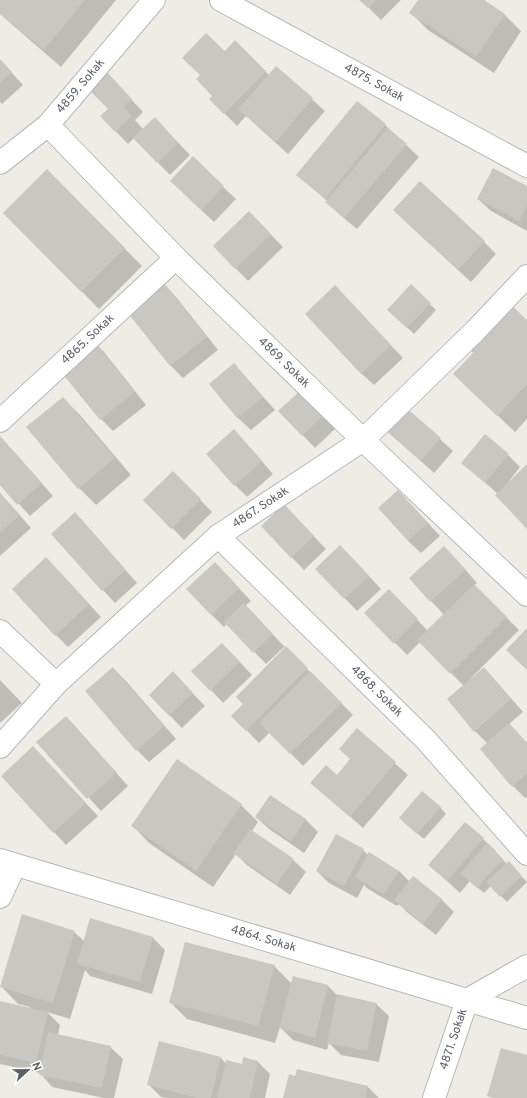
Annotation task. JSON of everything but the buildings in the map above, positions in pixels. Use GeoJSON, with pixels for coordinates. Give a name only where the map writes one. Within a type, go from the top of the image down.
{"type":"FeatureCollection","features":[{"type":"Feature","properties":{"kind":"street","name":"4859. Sokak"},"geometry":{"type":"LineString","coordinates":[[0,163],[48,125],[154,0]]}},
{"type":"Feature","properties":{"kind":"street","name":"4875. Sokak"},"geometry":{"type":"LineString","coordinates":[[221,0],[527,166]]}},
{"type":"Feature","properties":{"kind":"street","name":"4869. Sokak"},"geometry":{"type":"LineString","coordinates":[[48,125],[176,258],[362,440],[527,595]]}},
{"type":"Feature","properties":{"kind":"street","name":"4865. Sokak"},"geometry":{"type":"LineString","coordinates":[[0,421],[176,258]]}},
{"type":"Feature","properties":{"kind":"street","name":"4867. Sokak"},"geometry":{"type":"LineString","coordinates":[[0,747],[56,684],[218,536],[362,440],[476,330],[527,276]]}},
{"type":"Feature","properties":{"kind":"street","name":"4868. Sokak"},"geometry":{"type":"LineString","coordinates":[[218,536],[426,740],[527,854]]}},
{"type":"Feature","properties":{"kind":"street"},"geometry":{"type":"LineString","coordinates":[[0,630],[56,684]]}},
{"type":"Feature","properties":{"kind":"street"},"geometry":{"type":"LineString","coordinates":[[0,897],[7,862]]}},
{"type":"Feature","properties":{"kind":"street","name":"4864. Sokak"},"geometry":{"type":"LineString","coordinates":[[7,862],[527,1018]]}},
{"type":"Feature","properties":{"kind":"street","name":"4871. Sokak"},"geometry":{"type":"LineString","coordinates":[[434,1098],[467,1000],[527,966]]}}]}
